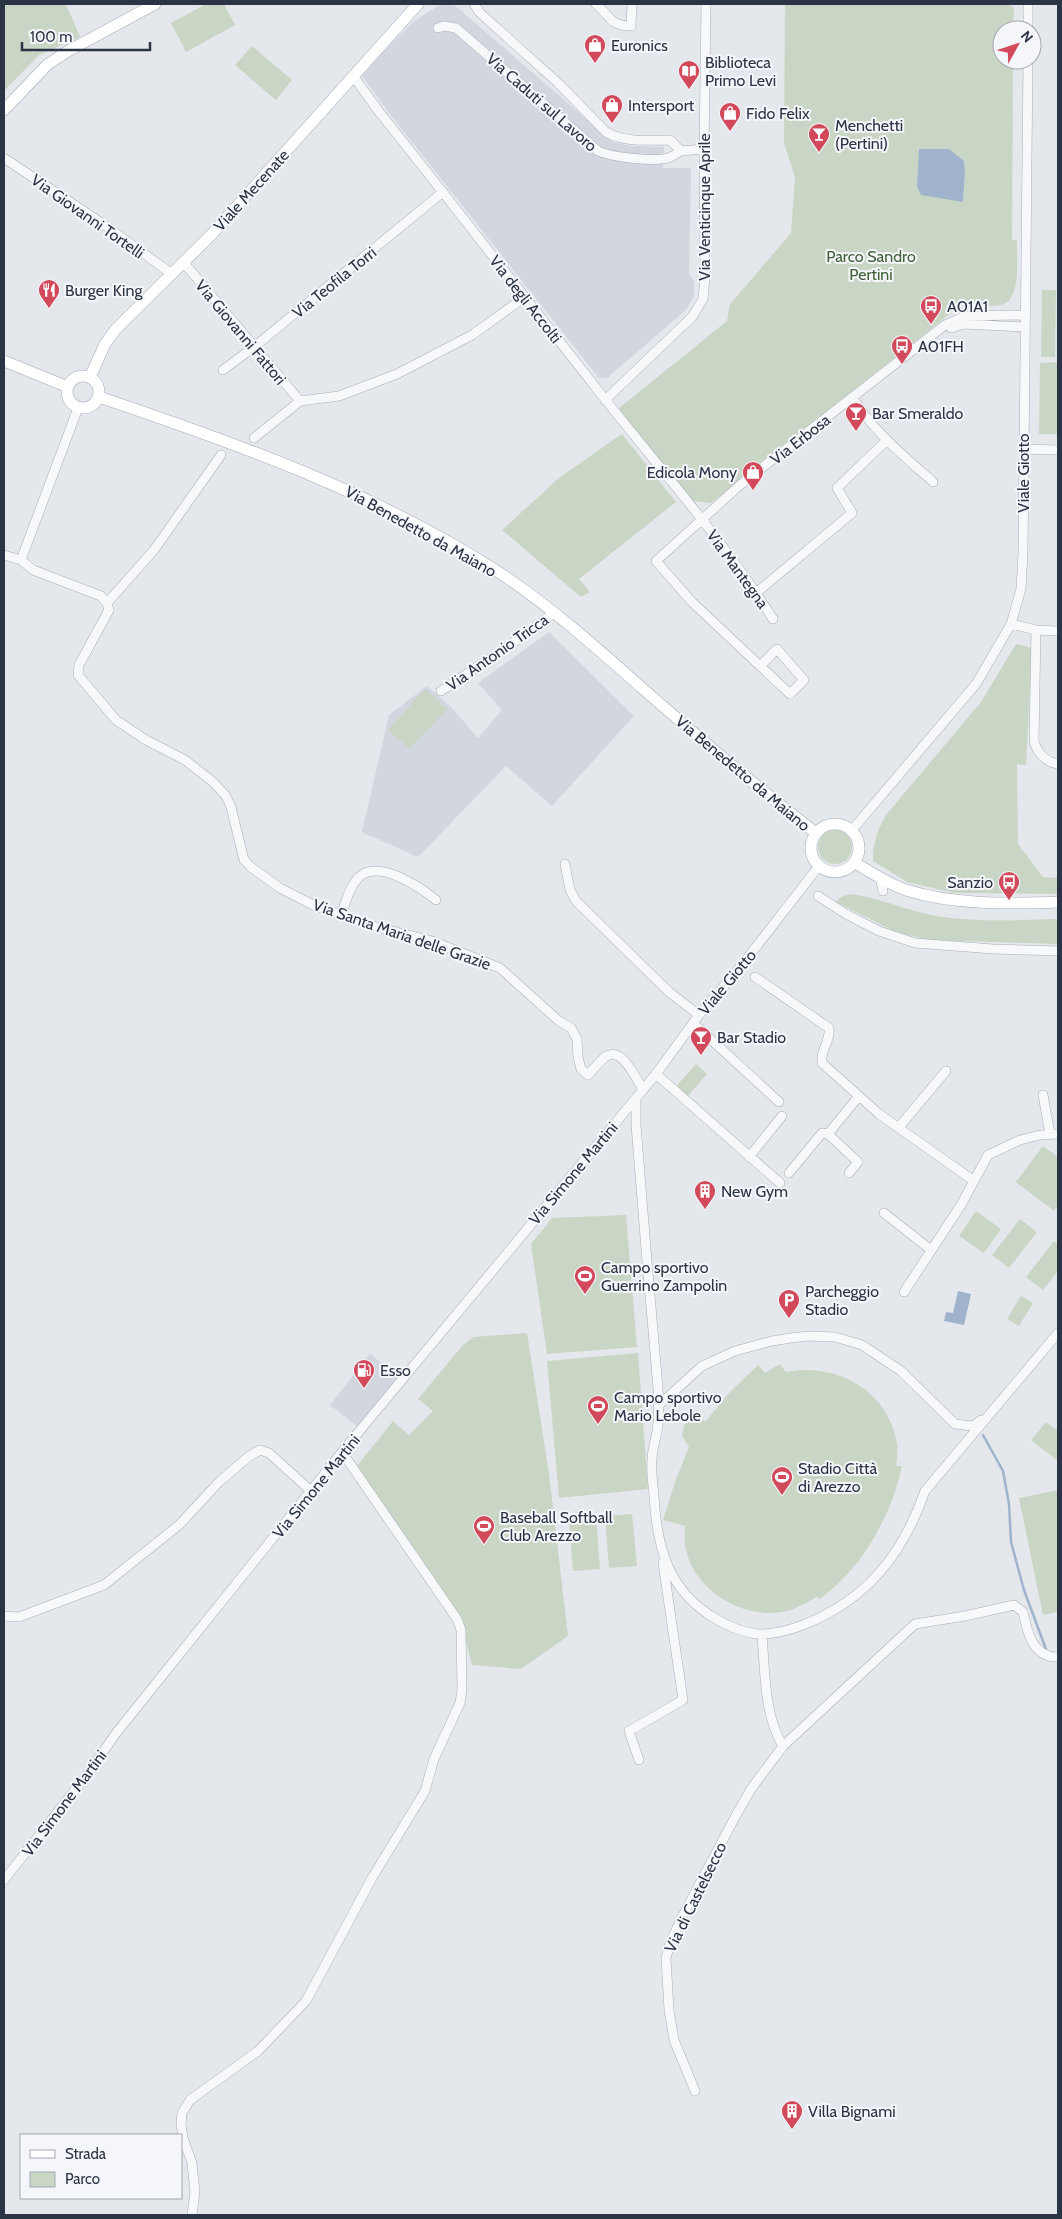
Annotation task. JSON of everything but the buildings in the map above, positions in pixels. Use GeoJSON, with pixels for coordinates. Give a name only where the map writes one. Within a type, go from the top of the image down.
{"type":"FeatureCollection","features":[{"type":"Feature","properties":{"kind":"main road"},"geometry":{"type":"LineString","coordinates":[[4,110],[47,65],[68,51],[155,4]]}},
{"type":"Feature","properties":{"kind":"main road","name":"Viale Mecenate"},"geometry":{"type":"LineString","coordinates":[[90,377],[105,344],[116,329],[184,263],[418,4]]}},
{"type":"Feature","properties":{"kind":"main road"},"geometry":{"type":"LineString","coordinates":[[4,361],[68,387]]}},
{"type":"Feature","properties":{"kind":"main road"},"geometry":{"type":"LineString","coordinates":[[77,377],[90,377],[99,388],[99,397],[91,407],[78,408],[68,399],[68,387],[77,377]]}},
{"type":"Feature","properties":{"kind":"main road","name":"Via Benedetto da Maiano"},"geometry":{"type":"LineString","coordinates":[[99,397],[237,445],[323,479],[444,540],[501,574],[554,613],[717,753],[816,833]]}},
{"type":"Feature","properties":{"kind":"main road"},"geometry":{"type":"LineString","coordinates":[[827,824],[841,824],[852,830],[859,842],[860,849],[855,863],[849,868],[834,872],[819,866],[814,861],[811,847],[816,833],[827,824]]}},
{"type":"Feature","properties":{"kind":"main road"},"geometry":{"type":"LineString","coordinates":[[855,863],[904,890],[946,899],[1018,903],[1058,902]]}},
{"type":"Feature","properties":{"kind":"street","name":"Via Caduti sul Lavoro"},"geometry":{"type":"LineString","coordinates":[[474,4],[480,13],[557,82],[606,132],[628,140],[670,140],[682,151]]}},
{"type":"Feature","properties":{"kind":"street"},"geometry":{"type":"LineString","coordinates":[[596,4],[614,24],[630,26],[632,4]]}},
{"type":"Feature","properties":{"kind":"street","name":"Via Venticinque Aprile"},"geometry":{"type":"LineString","coordinates":[[605,400],[692,318],[703,299],[705,277],[706,4]]}},
{"type":"Feature","properties":{"kind":"street"},"geometry":{"type":"LineString","coordinates":[[1028,4],[1028,20]]}},
{"type":"Feature","properties":{"kind":"street","name":"Via Caduti sul Lavoro"},"geometry":{"type":"LineString","coordinates":[[438,28],[444,26],[456,28],[598,151],[613,156],[658,159],[668,158],[682,151],[704,149]]}},
{"type":"Feature","properties":{"kind":"street","name":"Viale Giotto"},"geometry":{"type":"LineString","coordinates":[[852,830],[976,684],[1011,624],[1021,589],[1028,70]]}},
{"type":"Feature","properties":{"kind":"street","name":"Via degli Accolti"},"geometry":{"type":"LineString","coordinates":[[353,76],[605,400],[702,519]]}},
{"type":"Feature","properties":{"kind":"street","name":"Via Giovanni Tortelli"},"geometry":{"type":"LineString","coordinates":[[4,158],[103,224],[144,256],[161,265],[172,274]]}},
{"type":"Feature","properties":{"kind":"street","name":"Via Teofila Torri"},"geometry":{"type":"LineString","coordinates":[[223,370],[254,347],[443,192]]}},
{"type":"Feature","properties":{"kind":"street","name":"Via Giovanni Fattori"},"geometry":{"type":"LineString","coordinates":[[184,263],[300,402]]}},
{"type":"Feature","properties":{"kind":"street"},"geometry":{"type":"LineString","coordinates":[[254,438],[300,402],[339,396],[398,374],[472,335],[525,297]]}},
{"type":"Feature","properties":{"kind":"street","name":"Via Erbosa"},"geometry":{"type":"LineString","coordinates":[[760,666],[692,602],[656,561],[740,485],[945,326],[965,316],[1024,315]]}},
{"type":"Feature","properties":{"kind":"street","name":"Via Erbosa"},"geometry":{"type":"LineString","coordinates":[[924,342],[947,328],[964,324],[1024,327]]}},
{"type":"Feature","properties":{"kind":"street"},"geometry":{"type":"LineString","coordinates":[[853,398],[862,413],[887,440],[933,482]]}},
{"type":"Feature","properties":{"kind":"street"},"geometry":{"type":"LineString","coordinates":[[21,560],[78,408]]}},
{"type":"Feature","properties":{"kind":"street"},"geometry":{"type":"LineString","coordinates":[[756,593],[852,513],[837,488],[887,440]]}},
{"type":"Feature","properties":{"kind":"street"},"geometry":{"type":"LineString","coordinates":[[1023,449],[1058,450]]}},
{"type":"Feature","properties":{"kind":"street"},"geometry":{"type":"LineString","coordinates":[[4,556],[21,560],[33,570],[101,596],[108,603],[154,550],[221,455]]}},
{"type":"Feature","properties":{"kind":"street","name":"Via Mantegna"},"geometry":{"type":"LineString","coordinates":[[702,519],[773,619]]}},
{"type":"Feature","properties":{"kind":"street","name":"Via Santa Maria delle Grazie"},"geometry":{"type":"LineString","coordinates":[[108,603],[109,610],[79,665],[78,675],[116,720],[146,740],[184,760],[213,782],[226,796],[231,807],[244,860],[252,868],[280,888],[313,905],[432,941],[500,968],[559,1021],[571,1028],[577,1039],[581,1068],[588,1075],[606,1056],[616,1055],[625,1059],[629,1070],[643,1090]]}},
{"type":"Feature","properties":{"kind":"street","name":"Via Antonio Tricca"},"geometry":{"type":"LineString","coordinates":[[441,691],[554,613]]}},
{"type":"Feature","properties":{"kind":"street"},"geometry":{"type":"LineString","coordinates":[[1011,624],[1036,630],[1058,630]]}},
{"type":"Feature","properties":{"kind":"street"},"geometry":{"type":"LineString","coordinates":[[1036,630],[1034,741],[1036,749],[1043,756],[1052,763],[1058,764]]}},
{"type":"Feature","properties":{"kind":"street"},"geometry":{"type":"LineString","coordinates":[[778,649],[804,680],[790,694],[760,666],[778,649]]}},
{"type":"Feature","properties":{"kind":"street"},"geometry":{"type":"LineString","coordinates":[[564,864],[570,890],[576,901],[669,992],[699,1015]]}},
{"type":"Feature","properties":{"kind":"street","name":"Viale Giotto"},"geometry":{"type":"LineString","coordinates":[[636,1098],[699,1015],[742,965],[819,866]]}},
{"type":"Feature","properties":{"kind":"street"},"geometry":{"type":"LineString","coordinates":[[341,915],[351,887],[360,876],[374,871],[391,874],[410,882],[436,900]]}},
{"type":"Feature","properties":{"kind":"street"},"geometry":{"type":"LineString","coordinates":[[880,877],[883,891]]}},
{"type":"Feature","properties":{"kind":"street"},"geometry":{"type":"LineString","coordinates":[[818,896],[846,914],[879,931],[915,943],[993,949],[1058,951]]}},
{"type":"Feature","properties":{"kind":"street"},"geometry":{"type":"LineString","coordinates":[[755,977],[829,1028],[830,1032],[821,1055],[822,1063],[879,1114],[974,1182]]}},
{"type":"Feature","properties":{"kind":"street"},"geometry":{"type":"LineString","coordinates":[[693,1023],[779,1102]]}},
{"type":"Feature","properties":{"kind":"street"},"geometry":{"type":"LineString","coordinates":[[899,1127],[946,1071]]}},
{"type":"Feature","properties":{"kind":"street"},"geometry":{"type":"LineString","coordinates":[[656,1074],[780,1184]]}},
{"type":"Feature","properties":{"kind":"street"},"geometry":{"type":"LineString","coordinates":[[904,1292],[961,1206],[988,1155],[1020,1140],[1054,1134],[1043,1095]]}},
{"type":"Feature","properties":{"kind":"street"},"geometry":{"type":"LineString","coordinates":[[828,1134],[859,1096]]}},
{"type":"Feature","properties":{"kind":"street"},"geometry":{"type":"LineString","coordinates":[[636,1098],[636,1124],[659,1405],[652,1460],[656,1526],[683,1700],[629,1731],[639,1760]]}},
{"type":"Feature","properties":{"kind":"street","name":"Via Simone Martini"},"geometry":{"type":"LineString","coordinates":[[4,1880],[86,1776],[117,1732],[312,1492],[342,1452],[636,1098]]}},
{"type":"Feature","properties":{"kind":"street"},"geometry":{"type":"LineString","coordinates":[[749,1157],[782,1116]]}},
{"type":"Feature","properties":{"kind":"street"},"geometry":{"type":"LineString","coordinates":[[789,1172],[822,1133],[828,1134],[858,1162],[849,1173]]}},
{"type":"Feature","properties":{"kind":"street"},"geometry":{"type":"LineString","coordinates":[[884,1213],[931,1250]]}},
{"type":"Feature","properties":{"kind":"street"},"geometry":{"type":"LineString","coordinates":[[661,1553],[672,1575],[687,1596],[708,1614],[746,1633],[762,1635],[784,1632],[813,1621],[848,1602],[872,1583],[901,1546],[917,1515],[925,1491],[1058,1332]]}},
{"type":"Feature","properties":{"kind":"street"},"geometry":{"type":"LineString","coordinates":[[659,1405],[702,1366],[735,1351],[772,1341],[808,1336],[835,1337],[862,1345],[902,1371],[955,1424],[973,1426],[988,1416]]}},
{"type":"Feature","properties":{"kind":"street"},"geometry":{"type":"LineString","coordinates":[[4,1616],[19,1616],[104,1584],[179,1525],[219,1482],[248,1457],[260,1450],[269,1453],[312,1492]]}},
{"type":"Feature","properties":{"kind":"street"},"geometry":{"type":"LineString","coordinates":[[192,2215],[196,2192],[192,2163],[183,2138],[182,2112],[190,2100],[258,2051],[306,2001],[372,1878],[425,1791],[434,1759],[460,1702],[462,1689],[461,1630],[457,1619],[342,1452]]}},
{"type":"Feature","properties":{"kind":"street","name":"Via di Castelsecco"},"geometry":{"type":"LineString","coordinates":[[694,2091],[674,2040],[669,2010],[666,1958],[670,1942],[751,1789],[782,1746],[915,1624],[965,1616],[1014,1605],[1023,1612],[1027,1632],[1032,1644],[1042,1652],[1058,1657]]}},
{"type":"Feature","properties":{"kind":"street"},"geometry":{"type":"LineString","coordinates":[[762,1635],[771,1716],[774,1732],[782,1746]]}},
{"type":"Feature","properties":{"kind":"shaded area"},"geometry":{"type":"Polygon","coordinates":[[[441,4],[452,4],[458,8],[613,142],[631,146],[664,147],[663,168],[691,168],[689,274],[694,280],[694,297],[686,310],[607,378],[599,378],[393,118],[362,76],[413,22],[441,4]]]}},
{"type":"Feature","properties":{"kind":"shaded area"},"geometry":{"type":"Polygon","coordinates":[[[549,632],[634,716],[552,806],[506,766],[418,857],[362,832],[389,715],[427,686],[451,707],[478,738],[502,710],[478,683],[549,632]]]}},
{"type":"Feature","properties":{"kind":"shaded area"},"geometry":{"type":"Polygon","coordinates":[[[370,1354],[398,1376],[358,1427],[330,1405],[370,1354]]]}},
{"type":"Feature","properties":{"kind":"green space"},"geometry":{"type":"Polygon","coordinates":[[[4,4],[66,4],[80,37],[39,55],[4,91],[4,4]]]}},
{"type":"Feature","properties":{"kind":"green space"},"geometry":{"type":"Polygon","coordinates":[[[206,4],[224,4],[235,25],[186,52],[171,23],[206,4]]]}},
{"type":"Feature","properties":{"kind":"green space","name":"Parco Sandro Pertini"},"geometry":{"type":"Polygon","coordinates":[[[785,4],[1009,4],[1014,8],[1013,20],[992,20],[992,70],[1013,70],[1012,241],[1017,239],[1017,277],[1012,296],[1007,302],[1000,305],[961,305],[711,503],[693,501],[618,409],[727,321],[730,304],[791,233],[795,177],[784,143],[785,4]],[[919,150],[963,202],[964,161],[935,150],[919,150]]]}},
{"type":"Feature","properties":{"kind":"green space"},"geometry":{"type":"Polygon","coordinates":[[[252,46],[292,80],[276,100],[235,65],[252,46]]]}},
{"type":"Feature","properties":{"kind":"green space"},"geometry":{"type":"Polygon","coordinates":[[[1042,290],[1056,290],[1055,357],[1041,357],[1042,290]]]}},
{"type":"Feature","properties":{"kind":"green space"},"geometry":{"type":"Polygon","coordinates":[[[1058,362],[1057,434],[1039,434],[1040,363],[1058,362]]]}},
{"type":"Feature","properties":{"kind":"green space"},"geometry":{"type":"Polygon","coordinates":[[[622,434],[676,502],[579,579],[590,592],[581,597],[502,530],[560,477],[622,434]]]}},
{"type":"Feature","properties":{"kind":"green space"},"geometry":{"type":"Polygon","coordinates":[[[1016,644],[1032,648],[1026,765],[1017,764],[1018,844],[1043,877],[1058,878],[1058,894],[955,893],[907,882],[873,861],[876,837],[880,826],[886,815],[981,702],[1016,644]]]}},
{"type":"Feature","properties":{"kind":"green space"},"geometry":{"type":"Polygon","coordinates":[[[425,689],[447,709],[410,749],[388,730],[425,689]]]}},
{"type":"Feature","properties":{"kind":"green space"},"geometry":{"type":"Polygon","coordinates":[[[835,830],[847,835],[852,847],[847,859],[835,864],[823,859],[818,847],[823,835],[835,830]]]}},
{"type":"Feature","properties":{"kind":"green space"},"geometry":{"type":"Polygon","coordinates":[[[850,894],[947,918],[995,920],[1058,919],[1058,944],[928,940],[896,932],[836,902],[841,897],[850,894]]]}},
{"type":"Feature","properties":{"kind":"green space"},"geometry":{"type":"Polygon","coordinates":[[[696,1064],[707,1074],[685,1099],[677,1091],[678,1084],[696,1064]]]}},
{"type":"Feature","properties":{"kind":"green space"},"geometry":{"type":"Polygon","coordinates":[[[1043,1146],[1058,1157],[1058,1205],[1054,1211],[1016,1182],[1043,1146]]]}},
{"type":"Feature","properties":{"kind":"green space"},"geometry":{"type":"Polygon","coordinates":[[[976,1211],[1001,1229],[984,1253],[959,1236],[976,1211]]]}},
{"type":"Feature","properties":{"kind":"green space","name":"Campo sportivo Guerrino Zampolin"},"geometry":{"type":"Polygon","coordinates":[[[626,1215],[637,1347],[547,1354],[531,1244],[552,1218],[626,1215]]]}},
{"type":"Feature","properties":{"kind":"green space"},"geometry":{"type":"Polygon","coordinates":[[[1020,1219],[1037,1232],[1009,1268],[992,1255],[1020,1219]]]}},
{"type":"Feature","properties":{"kind":"green space"},"geometry":{"type":"Polygon","coordinates":[[[1054,1241],[1058,1244],[1058,1271],[1043,1290],[1026,1277],[1054,1241]]]}},
{"type":"Feature","properties":{"kind":"green space"},"geometry":{"type":"Polygon","coordinates":[[[1021,1296],[1033,1303],[1019,1326],[1007,1319],[1021,1296]]]}},
{"type":"Feature","properties":{"kind":"green space","name":"Baseball Softball Club Arezzo"},"geometry":{"type":"Polygon","coordinates":[[[527,1333],[549,1474],[568,1636],[521,1669],[472,1665],[459,1615],[357,1466],[393,1421],[409,1435],[433,1411],[418,1399],[463,1345],[473,1337],[527,1333]]]}},
{"type":"Feature","properties":{"kind":"green space","name":"Campo sportivo Mario Lebole"},"geometry":{"type":"Polygon","coordinates":[[[638,1353],[648,1489],[559,1498],[547,1361],[638,1353]]]}},
{"type":"Feature","properties":{"kind":"green space","name":"Stadio Città di Arezzo"},"geometry":{"type":"Polygon","coordinates":[[[780,1364],[786,1372],[823,1371],[841,1376],[857,1384],[871,1395],[883,1408],[892,1424],[897,1443],[896,1466],[902,1466],[890,1504],[873,1540],[849,1572],[820,1599],[817,1597],[786,1611],[766,1613],[736,1606],[722,1599],[710,1589],[699,1578],[691,1564],[685,1547],[685,1526],[663,1520],[689,1447],[682,1436],[684,1425],[694,1418],[706,1421],[728,1394],[758,1365],[765,1373],[780,1364]]]}},
{"type":"Feature","properties":{"kind":"green space"},"geometry":{"type":"Polygon","coordinates":[[[1046,1422],[1058,1431],[1058,1461],[1031,1440],[1046,1422]]]}},
{"type":"Feature","properties":{"kind":"green space"},"geometry":{"type":"Polygon","coordinates":[[[1058,1490],[1058,1612],[1043,1615],[1019,1498],[1058,1490]]]}},
{"type":"Feature","properties":{"kind":"green space"},"geometry":{"type":"Polygon","coordinates":[[[632,1514],[637,1566],[609,1568],[605,1516],[632,1514]]]}},
{"type":"Feature","properties":{"kind":"green space"},"geometry":{"type":"Polygon","coordinates":[[[596,1517],[600,1569],[573,1571],[569,1519],[596,1517]]]}},
{"type":"Feature","properties":{"kind":"water"},"geometry":{"type":"Polygon","coordinates":[[[919,149],[949,149],[964,161],[963,202],[921,195],[917,186],[919,149]]]}},
{"type":"Feature","properties":{"kind":"water"},"geometry":{"type":"Polygon","coordinates":[[[958,1291],[971,1294],[964,1325],[944,1321],[946,1312],[953,1313],[958,1291]]]}},
{"type":"Feature","properties":{"kind":"waterway"},"geometry":{"type":"LineString","coordinates":[[983,1435],[1003,1471],[1009,1504],[1011,1542],[1024,1590],[1047,1652]]}},
{"type":"Feature","properties":{"kind":"place","name":"Euronics"},"geometry":{"type":"Point","coordinates":[595,64]}},
{"type":"Feature","properties":{"kind":"place","name":"Biblioteca Primo Levi"},"geometry":{"type":"Point","coordinates":[689,90]}},
{"type":"Feature","properties":{"kind":"place","name":"Intersport"},"geometry":{"type":"Point","coordinates":[612,124]}},
{"type":"Feature","properties":{"kind":"place","name":"Fido Felix"},"geometry":{"type":"Point","coordinates":[730,132]}},
{"type":"Feature","properties":{"kind":"place","name":"Menchetti (Pertini)"},"geometry":{"type":"Point","coordinates":[819,153]}},
{"type":"Feature","properties":{"kind":"place","name":"Burger King"},"geometry":{"type":"Point","coordinates":[49,309]}},
{"type":"Feature","properties":{"kind":"place","name":"A01A1"},"geometry":{"type":"Point","coordinates":[931,325]}},
{"type":"Feature","properties":{"kind":"place","name":"A01FH"},"geometry":{"type":"Point","coordinates":[902,365]}},
{"type":"Feature","properties":{"kind":"place","name":"Bar Smeraldo"},"geometry":{"type":"Point","coordinates":[856,432]}},
{"type":"Feature","properties":{"kind":"place","name":"Edicola Mony"},"geometry":{"type":"Point","coordinates":[753,491]}},
{"type":"Feature","properties":{"kind":"place","name":"Sanzio"},"geometry":{"type":"Point","coordinates":[1009,901]}},
{"type":"Feature","properties":{"kind":"place","name":"Bar Stadio"},"geometry":{"type":"Point","coordinates":[701,1056]}},
{"type":"Feature","properties":{"kind":"place","name":"New Gym"},"geometry":{"type":"Point","coordinates":[705,1210]}},
{"type":"Feature","properties":{"kind":"place","name":"Campo sportivo Guerrino Zampolin"},"geometry":{"type":"Point","coordinates":[585,1295]}},
{"type":"Feature","properties":{"kind":"place","name":"Parcheggio Stadio"},"geometry":{"type":"Point","coordinates":[789,1319]}},
{"type":"Feature","properties":{"kind":"place","name":"Esso"},"geometry":{"type":"Point","coordinates":[364,1389]}},
{"type":"Feature","properties":{"kind":"place","name":"Campo sportivo Mario Lebole"},"geometry":{"type":"Point","coordinates":[598,1425]}},
{"type":"Feature","properties":{"kind":"place","name":"Stadio Città di Arezzo"},"geometry":{"type":"Point","coordinates":[782,1496]}},
{"type":"Feature","properties":{"kind":"place","name":"Baseball Softball Club Arezzo"},"geometry":{"type":"Point","coordinates":[484,1545]}},
{"type":"Feature","properties":{"kind":"place","name":"Villa Bignami"},"geometry":{"type":"Point","coordinates":[792,2130]}}]}
